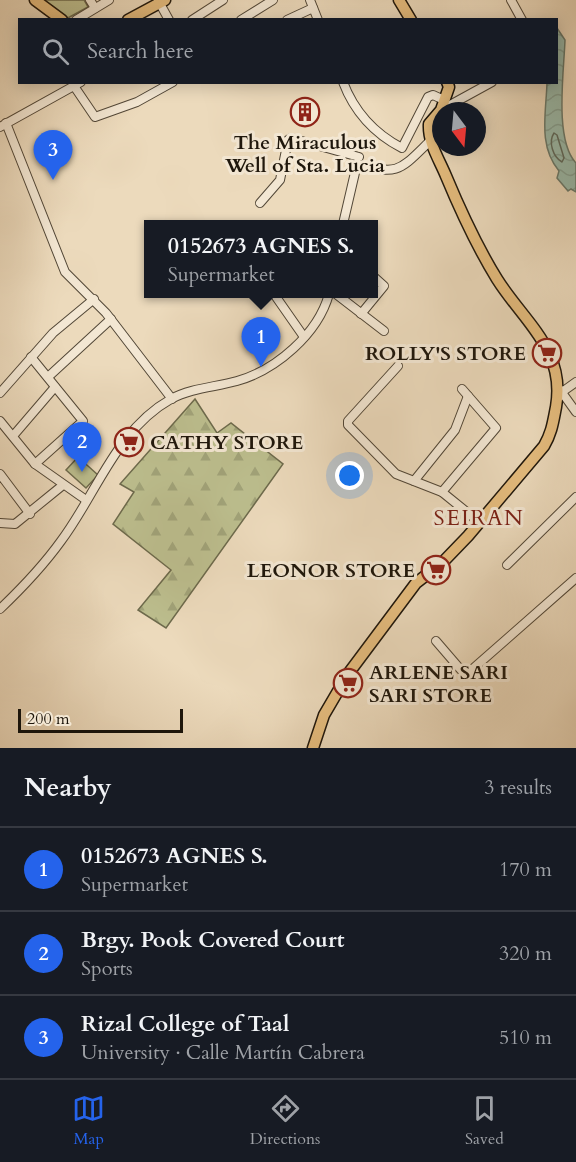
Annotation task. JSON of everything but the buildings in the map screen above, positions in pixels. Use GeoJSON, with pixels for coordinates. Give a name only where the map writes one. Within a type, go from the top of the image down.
{"type":"FeatureCollection","features":[{"type":"Feature","properties":{"kind":"main road"},"geometry":{"type":"LineString","coordinates":[[35,0],[59,18]]}},
{"type":"Feature","properties":{"kind":"main road"},"geometry":{"type":"LineString","coordinates":[[399,0],[410,18]]}},
{"type":"Feature","properties":{"kind":"main road"},"geometry":{"type":"LineString","coordinates":[[131,18],[161,1]]}},
{"type":"Feature","properties":{"kind":"main road"},"geometry":{"type":"LineString","coordinates":[[444,102],[448,85]]}},
{"type":"Feature","properties":{"kind":"main road"},"geometry":{"type":"LineString","coordinates":[[313,748],[324,715],[348,674],[390,617],[416,584],[442,563],[479,522],[544,446],[553,430],[560,390],[554,363],[547,346],[510,299],[468,230],[430,141],[429,124],[432,120]]}},
{"type":"Feature","properties":{"kind":"street"},"geometry":{"type":"LineString","coordinates":[[90,0],[95,8]]}},
{"type":"Feature","properties":{"kind":"street"},"geometry":{"type":"LineString","coordinates":[[79,18],[108,0]]}},
{"type":"Feature","properties":{"kind":"street"},"geometry":{"type":"LineString","coordinates":[[195,18],[223,0]]}},
{"type":"Feature","properties":{"kind":"street"},"geometry":{"type":"LineString","coordinates":[[244,18],[273,0]]}},
{"type":"Feature","properties":{"kind":"street"},"geometry":{"type":"LineString","coordinates":[[511,0],[521,18]]}},
{"type":"Feature","properties":{"kind":"street"},"geometry":{"type":"LineString","coordinates":[[161,1],[168,18]]}},
{"type":"Feature","properties":{"kind":"street"},"geometry":{"type":"LineString","coordinates":[[290,18],[311,4],[317,18]]}},
{"type":"Feature","properties":{"kind":"street"},"geometry":{"type":"LineString","coordinates":[[169,84],[137,102],[95,117],[77,84],[3,125],[65,272],[94,299],[111,319],[172,399]]}},
{"type":"Feature","properties":{"kind":"street"},"geometry":{"type":"LineString","coordinates":[[344,84],[355,109],[385,139],[402,148],[428,97],[433,95],[440,102]]}},
{"type":"Feature","properties":{"kind":"street"},"geometry":{"type":"LineString","coordinates":[[452,102],[488,84]]}},
{"type":"Feature","properties":{"kind":"street"},"geometry":{"type":"LineString","coordinates":[[448,85],[460,99]]}},
{"type":"Feature","properties":{"kind":"street"},"geometry":{"type":"LineString","coordinates":[[260,203],[278,184],[288,140],[291,138],[359,157],[382,171],[403,167],[430,141]]}},
{"type":"Feature","properties":{"kind":"street"},"geometry":{"type":"LineString","coordinates":[[344,220],[359,157]]}},
{"type":"Feature","properties":{"kind":"street"},"geometry":{"type":"LineString","coordinates":[[378,281],[384,286],[378,293]]}},
{"type":"Feature","properties":{"kind":"street"},"geometry":{"type":"LineString","coordinates":[[277,298],[304,337]]}},
{"type":"Feature","properties":{"kind":"street"},"geometry":{"type":"LineString","coordinates":[[0,609],[62,540],[127,436],[172,399],[209,386],[237,381],[271,367],[304,337],[318,318],[327,298]]}},
{"type":"Feature","properties":{"kind":"street"},"geometry":{"type":"LineString","coordinates":[[342,298],[384,331]]}},
{"type":"Feature","properties":{"kind":"street"},"geometry":{"type":"LineString","coordinates":[[361,314],[374,298]]}},
{"type":"Feature","properties":{"kind":"street"},"geometry":{"type":"LineString","coordinates":[[0,393],[53,333],[94,299]]}},
{"type":"Feature","properties":{"kind":"street"},"geometry":{"type":"LineString","coordinates":[[48,377],[111,319]]}},
{"type":"Feature","properties":{"kind":"street"},"geometry":{"type":"LineString","coordinates":[[31,357],[83,421],[35,464]]}},
{"type":"Feature","properties":{"kind":"street"},"geometry":{"type":"LineString","coordinates":[[398,366],[348,421],[348,425],[396,474],[442,492],[479,522]]}},
{"type":"Feature","properties":{"kind":"street"},"geometry":{"type":"LineString","coordinates":[[576,382],[560,390],[576,412]]}},
{"type":"Feature","properties":{"kind":"street"},"geometry":{"type":"LineString","coordinates":[[13,436],[55,387]]}},
{"type":"Feature","properties":{"kind":"street"},"geometry":{"type":"LineString","coordinates":[[414,481],[455,430],[465,393],[496,428],[442,492]]}},
{"type":"Feature","properties":{"kind":"street"},"geometry":{"type":"LineString","coordinates":[[0,421],[35,464],[86,500]]}},
{"type":"Feature","properties":{"kind":"street"},"geometry":{"type":"LineString","coordinates":[[0,474],[30,514]]}},
{"type":"Feature","properties":{"kind":"street"},"geometry":{"type":"LineString","coordinates":[[4,524],[30,514],[63,485]]}},
{"type":"Feature","properties":{"kind":"street"},"geometry":{"type":"LineString","coordinates":[[507,565],[576,497]]}},
{"type":"Feature","properties":{"kind":"street"},"geometry":{"type":"LineString","coordinates":[[436,641],[461,670],[468,673],[576,578]]}},
{"type":"Feature","properties":{"kind":"green space"},"geometry":{"type":"Polygon","coordinates":[[[38,0],[84,0],[88,7],[65,18],[38,0]]]}},
{"type":"Feature","properties":{"kind":"green space"},"geometry":{"type":"Polygon","coordinates":[[[195,399],[217,433],[231,423],[283,464],[166,628],[138,610],[171,570],[113,524],[134,492],[120,484],[195,399]]]}},
{"type":"Feature","properties":{"kind":"green space"},"geometry":{"type":"Polygon","coordinates":[[[78,457],[98,475],[86,488],[66,470],[78,457]]]}},
{"type":"Feature","properties":{"kind":"water"},"geometry":{"type":"Polygon","coordinates":[[[558,30],[565,40],[562,86],[563,122],[569,152],[576,163],[576,192],[571,189],[568,191],[557,178],[559,171],[548,151],[545,118],[547,84],[558,84],[558,30]]]}},
{"type":"Feature","properties":{"kind":"place","name":"The Miraculous Well of Sta. Lucia"},"geometry":{"type":"Point","coordinates":[305,112]}},
{"type":"Feature","properties":{"kind":"place","name":"Rizal College of Taal"},"geometry":{"type":"Point","coordinates":[53,180]}},
{"type":"Feature","properties":{"kind":"place","name":"ROLLY'S STORE"},"geometry":{"type":"Point","coordinates":[547,353]}},
{"type":"Feature","properties":{"kind":"place","name":"0152673 AGNES S."},"geometry":{"type":"Point","coordinates":[261,367]}},
{"type":"Feature","properties":{"kind":"place","name":"CATHY STORE"},"geometry":{"type":"Point","coordinates":[129,442]}},
{"type":"Feature","properties":{"kind":"place","name":"Brgy. Pook Covered Court"},"geometry":{"type":"Point","coordinates":[82,472]}},
{"type":"Feature","properties":{"kind":"place","name":"LEONOR STORE"},"geometry":{"type":"Point","coordinates":[436,570]}},
{"type":"Feature","properties":{"kind":"place","name":"ARLENE SARI SARI STORE"},"geometry":{"type":"Point","coordinates":[348,683]}},
{"type":"Feature","properties":{"kind":"district","name":"SEIRAN"},"geometry":{"type":"Point","coordinates":[479,518]}}]}
